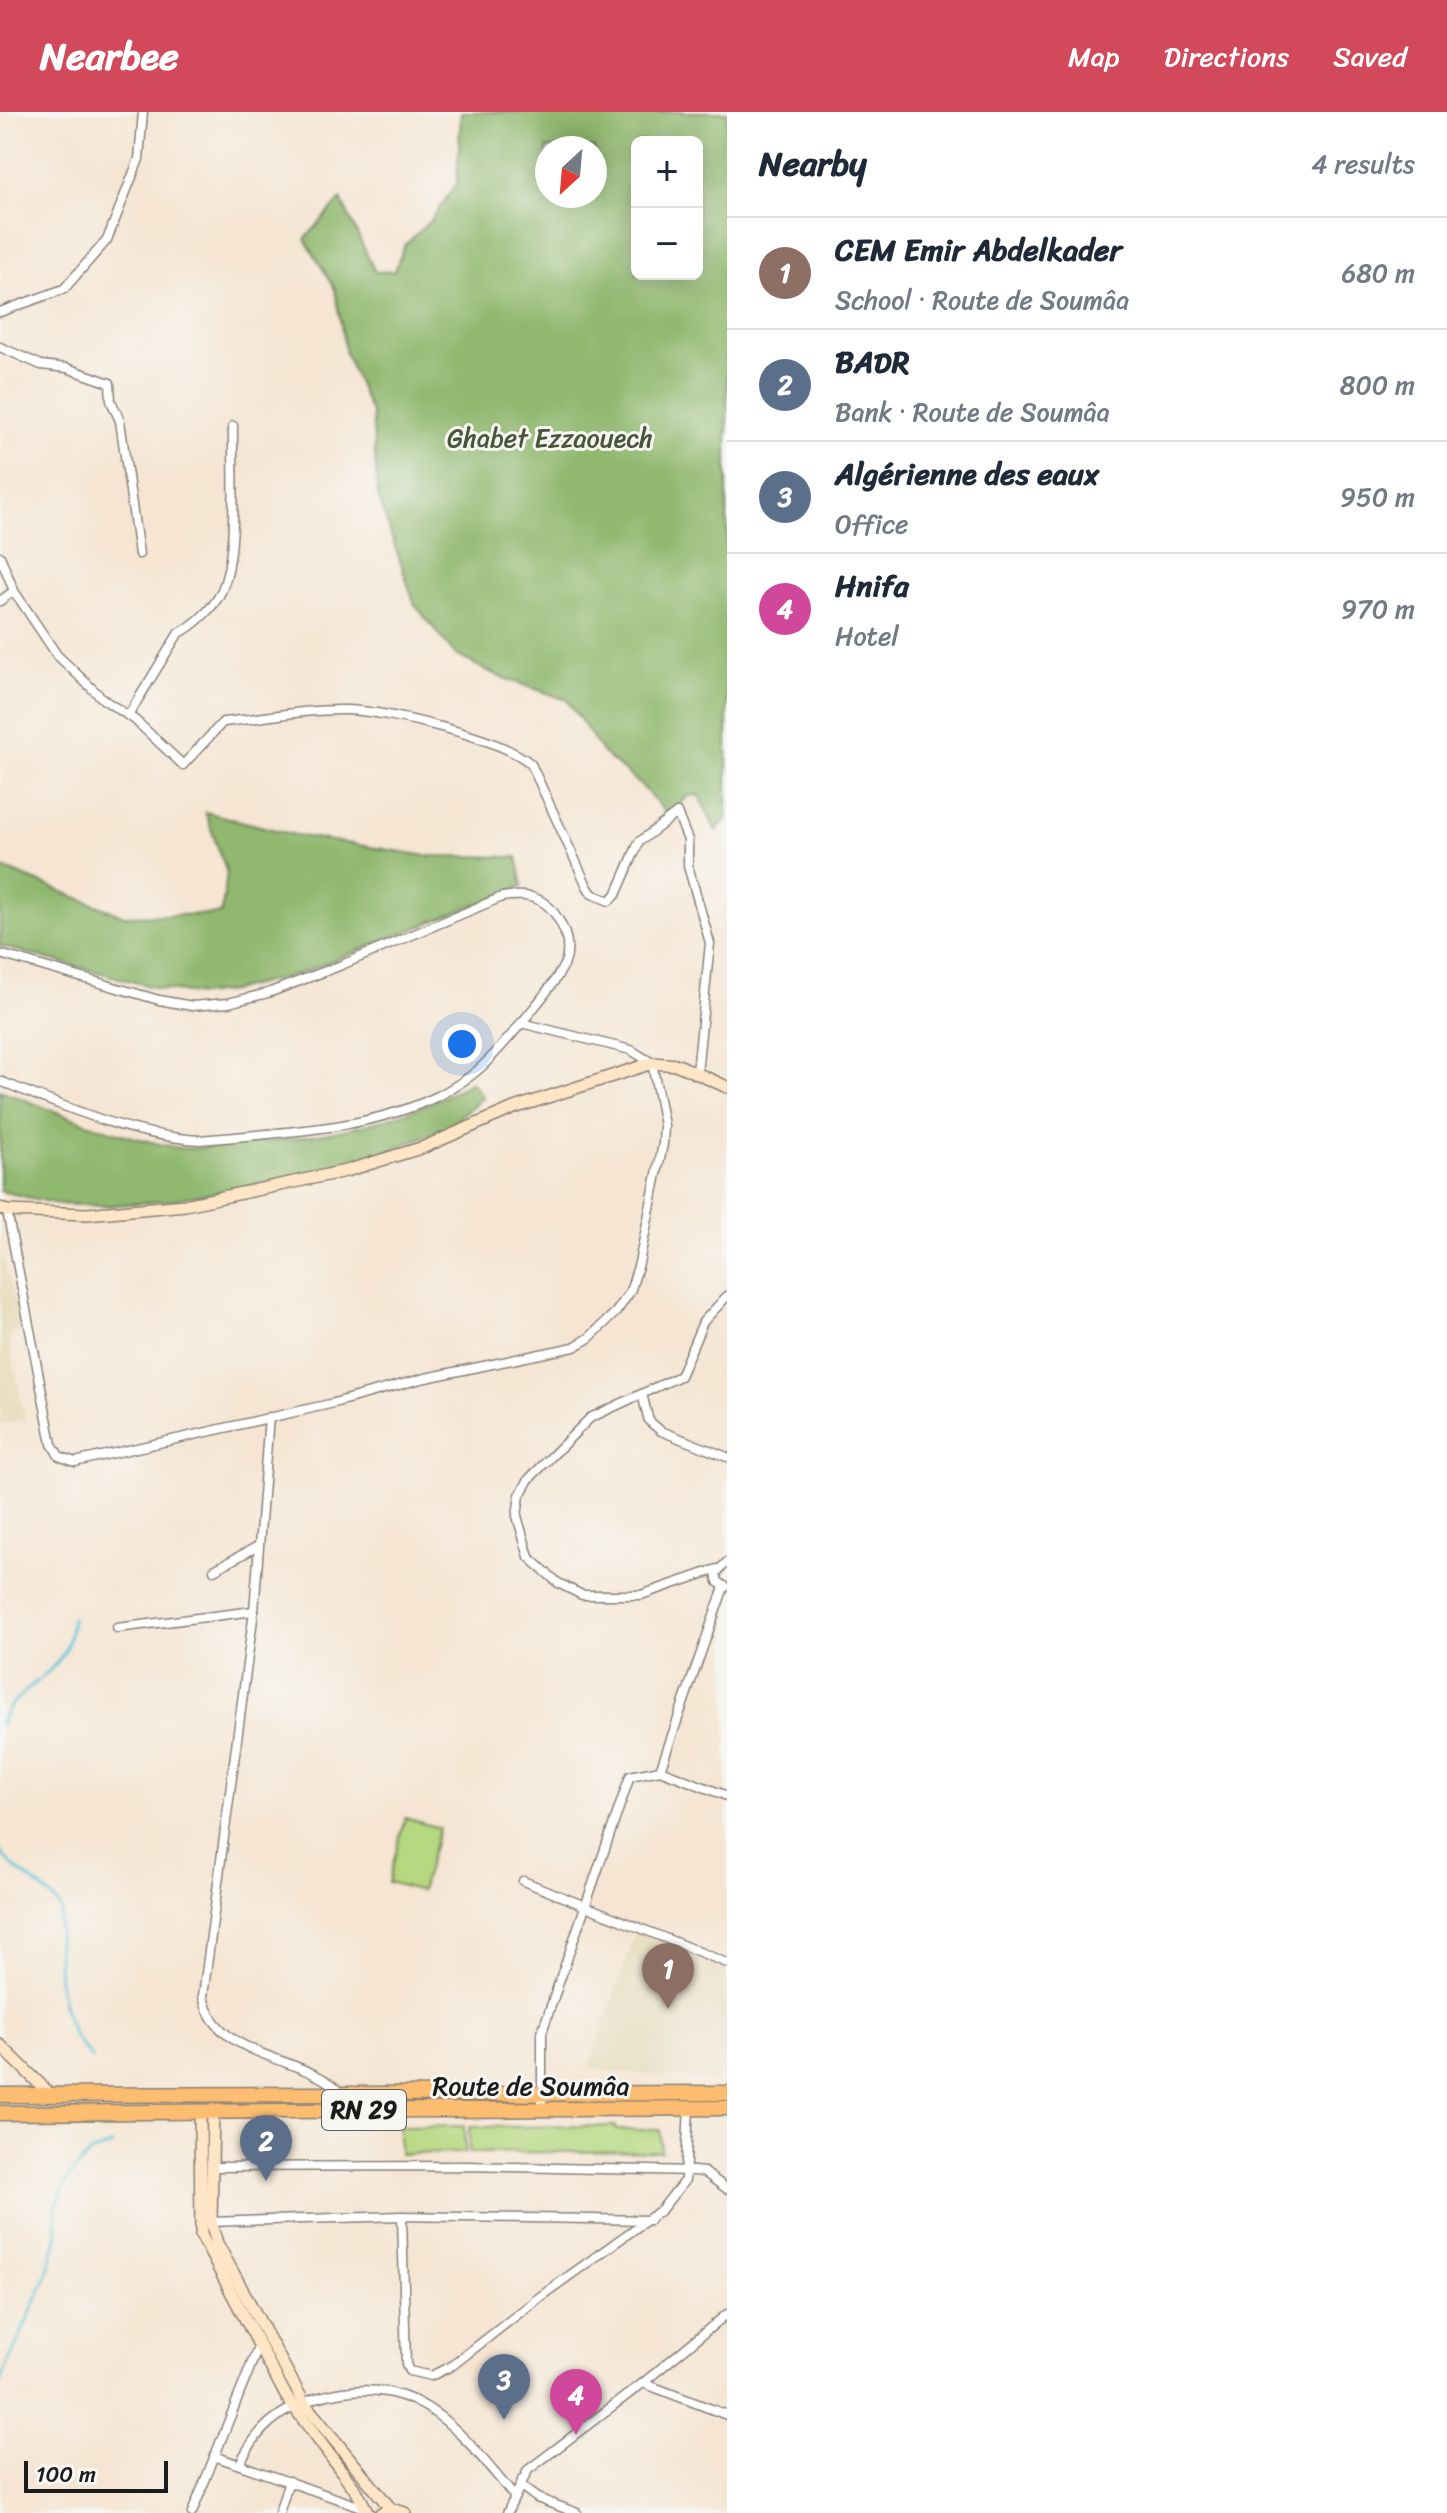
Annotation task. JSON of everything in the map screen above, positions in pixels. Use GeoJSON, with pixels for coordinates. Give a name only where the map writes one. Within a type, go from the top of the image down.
{"type":"FeatureCollection","features":[{"type":"Feature","properties":{"kind":"highway","name":"Route de Soumâa"},"geometry":{"type":"LineString","coordinates":[[0,2095],[727,2093]]}},
{"type":"Feature","properties":{"kind":"highway","name":"Route de Soumâa"},"geometry":{"type":"LineString","coordinates":[[0,2113],[727,2108]]}},
{"type":"Feature","properties":{"kind":"street"},"geometry":{"type":"LineString","coordinates":[[0,312],[64,289],[107,240],[139,159],[143,112]]}},
{"type":"Feature","properties":{"kind":"street"},"geometry":{"type":"LineString","coordinates":[[0,347],[41,365],[67,368],[110,383],[111,401],[120,421],[139,554]]}},
{"type":"Feature","properties":{"kind":"street"},"geometry":{"type":"LineString","coordinates":[[128,716],[178,634],[191,627],[221,593],[230,555],[233,426]]}},
{"type":"Feature","properties":{"kind":"street"},"geometry":{"type":"LineString","coordinates":[[0,556],[14,591],[57,655],[104,700],[128,716],[183,765],[223,722],[348,710],[420,722],[497,745],[521,754],[531,764],[587,886],[592,894],[609,901],[616,895],[639,842],[677,813],[688,840],[688,866],[710,943],[697,1073]]}},
{"type":"Feature","properties":{"kind":"street"},"geometry":{"type":"LineString","coordinates":[[0,601],[14,591]]}},
{"type":"Feature","properties":{"kind":"street"},"geometry":{"type":"LineString","coordinates":[[0,954],[159,1000],[192,1006],[228,1003],[268,993],[502,897],[526,895],[542,901],[554,912],[564,929],[568,946],[565,963],[521,1023],[478,1070],[438,1096],[335,1126],[200,1140],[178,1139],[53,1102],[0,1081]]}},
{"type":"Feature","properties":{"kind":"street"},"geometry":{"type":"LineString","coordinates":[[521,1023],[631,1050],[652,1063],[664,1125],[663,1144],[639,1263],[630,1292],[616,1312],[589,1338],[574,1347],[421,1379],[75,1462],[59,1456],[52,1444],[3,1210],[87,1214],[185,1205],[346,1171],[424,1147],[514,1108],[652,1063],[678,1065],[727,1087]]}},
{"type":"Feature","properties":{"kind":"street"},"geometry":{"type":"LineString","coordinates":[[727,1296],[703,1322],[680,1376],[590,1418],[529,1479],[520,1495],[517,1516],[529,1557],[558,1583],[582,1595],[641,1595],[717,1569],[727,1562]]}},
{"type":"Feature","properties":{"kind":"street"},"geometry":{"type":"LineString","coordinates":[[642,1394],[649,1421],[661,1431],[727,1457]]}},
{"type":"Feature","properties":{"kind":"street"},"geometry":{"type":"LineString","coordinates":[[269,1417],[254,1611],[203,1996],[212,2021],[230,2037],[260,2053],[329,2080],[344,2095],[348,2110]]}},
{"type":"Feature","properties":{"kind":"street"},"geometry":{"type":"LineString","coordinates":[[214,1570],[258,1546]]}},
{"type":"Feature","properties":{"kind":"street"},"geometry":{"type":"LineString","coordinates":[[660,1770],[726,1587],[716,1578],[717,1569]]}},
{"type":"Feature","properties":{"kind":"street"},"geometry":{"type":"LineString","coordinates":[[117,1628],[254,1611]]}},
{"type":"Feature","properties":{"kind":"street"},"geometry":{"type":"LineString","coordinates":[[542,2109],[542,2032],[630,1776],[660,1770],[727,1796]]}},
{"type":"Feature","properties":{"kind":"street"},"geometry":{"type":"LineString","coordinates":[[523,1881],[727,1963]]}},
{"type":"Feature","properties":{"kind":"street"},"geometry":{"type":"LineString","coordinates":[[0,2045],[51,2095]]}},
{"type":"Feature","properties":{"kind":"street"},"geometry":{"type":"LineString","coordinates":[[402,2216],[406,2364],[409,2371],[431,2376],[453,2365],[541,2296],[650,2220],[679,2190],[687,2171],[689,2108]]}},
{"type":"Feature","properties":{"kind":"street"},"geometry":{"type":"LineString","coordinates":[[207,2110],[211,2167],[205,2222],[299,2405],[386,2511],[405,2513]]}},
{"type":"Feature","properties":{"kind":"street"},"geometry":{"type":"LineString","coordinates":[[207,2110],[207,2248],[259,2345],[368,2511]]}},
{"type":"Feature","properties":{"kind":"street"},"geometry":{"type":"LineString","coordinates":[[211,2167],[467,2166],[687,2171],[704,2172],[727,2189]]}},
{"type":"Feature","properties":{"kind":"street"},"geometry":{"type":"LineString","coordinates":[[205,2222],[402,2216],[650,2220]]}},
{"type":"Feature","properties":{"kind":"street"},"geometry":{"type":"LineString","coordinates":[[507,2513],[513,2495],[528,2470],[643,2383],[727,2314]]}},
{"type":"Feature","properties":{"kind":"street"},"geometry":{"type":"LineString","coordinates":[[192,2513],[259,2345]]}},
{"type":"Feature","properties":{"kind":"street"},"geometry":{"type":"LineString","coordinates":[[643,2383],[727,2415]]}},
{"type":"Feature","properties":{"kind":"street"},"geometry":{"type":"LineString","coordinates":[[240,2463],[270,2419],[299,2405],[356,2389],[376,2388],[412,2398],[460,2436],[513,2495]]}},
{"type":"Feature","properties":{"kind":"street"},"geometry":{"type":"LineString","coordinates":[[214,2456],[368,2511]]}},
{"type":"Feature","properties":{"kind":"street"},"geometry":{"type":"LineString","coordinates":[[521,2479],[522,2487],[537,2498],[577,2513]]}},
{"type":"Feature","properties":{"kind":"street"},"geometry":{"type":"LineString","coordinates":[[279,2513],[289,2481]]}},
{"type":"Feature","properties":{"kind":"shaded area"},"geometry":{"type":"Polygon","coordinates":[[[0,1249],[24,1331],[8,1335],[25,1420],[0,1425],[0,1249]]]}},
{"type":"Feature","properties":{"kind":"shaded area"},"geometry":{"type":"Polygon","coordinates":[[[636,1932],[727,1966],[727,2053],[717,2080],[588,2069],[636,1932]]]}},
{"type":"Feature","properties":{"kind":"green space","name":"Ghabet Ezzaouech"},"geometry":{"type":"Polygon","coordinates":[[[461,112],[727,112],[727,818],[716,831],[699,795],[688,796],[669,816],[642,786],[603,753],[567,700],[498,676],[456,655],[415,605],[378,496],[372,415],[346,355],[335,289],[305,239],[341,199],[375,272],[394,271],[405,245],[431,220],[457,183],[461,112]]]}},
{"type":"Feature","properties":{"kind":"green space"},"geometry":{"type":"Polygon","coordinates":[[[205,812],[295,835],[427,856],[517,857],[523,886],[299,974],[231,991],[200,995],[157,988],[0,946],[0,867],[124,916],[221,914],[227,873],[205,812]]]}},
{"type":"Feature","properties":{"kind":"green space"},"geometry":{"type":"Polygon","coordinates":[[[471,1082],[483,1097],[448,1127],[381,1154],[315,1174],[166,1201],[105,1206],[58,1204],[0,1191],[0,1090],[108,1130],[188,1149],[293,1139],[354,1127],[414,1109],[471,1082]]]}},
{"type":"Feature","properties":{"kind":"green space"},"geometry":{"type":"Polygon","coordinates":[[[405,1818],[439,1828],[421,1891],[388,1882],[405,1818]]]}},
{"type":"Feature","properties":{"kind":"green space"},"geometry":{"type":"Polygon","coordinates":[[[464,2126],[465,2153],[399,2154],[399,2127],[464,2126]]]}},
{"type":"Feature","properties":{"kind":"green space"},"geometry":{"type":"Polygon","coordinates":[[[615,2126],[616,2130],[660,2130],[661,2151],[469,2153],[469,2127],[615,2126]]]}},
{"type":"Feature","properties":{"kind":"waterway"},"geometry":{"type":"LineString","coordinates":[[0,1724],[20,1695],[59,1660],[67,1646],[72,1618]]}},
{"type":"Feature","properties":{"kind":"waterway"},"geometry":{"type":"LineString","coordinates":[[0,1851],[61,1909],[58,1956],[63,2004],[75,2036],[92,2058]]}},
{"type":"Feature","properties":{"kind":"waterway"},"geometry":{"type":"LineString","coordinates":[[0,2382],[45,2280],[57,2238],[56,2206],[68,2178],[90,2153],[112,2145]]}},
{"type":"Feature","properties":{"kind":"place","name":"CEM Emir Abdelkader"},"geometry":{"type":"Point","coordinates":[668,2009]}},
{"type":"Feature","properties":{"kind":"place","name":"BADR"},"geometry":{"type":"Point","coordinates":[266,2181]}},
{"type":"Feature","properties":{"kind":"place","name":"Algérienne des eaux"},"geometry":{"type":"Point","coordinates":[504,2420]}},
{"type":"Feature","properties":{"kind":"place","name":"Hnifa"},"geometry":{"type":"Point","coordinates":[576,2435]}}]}
